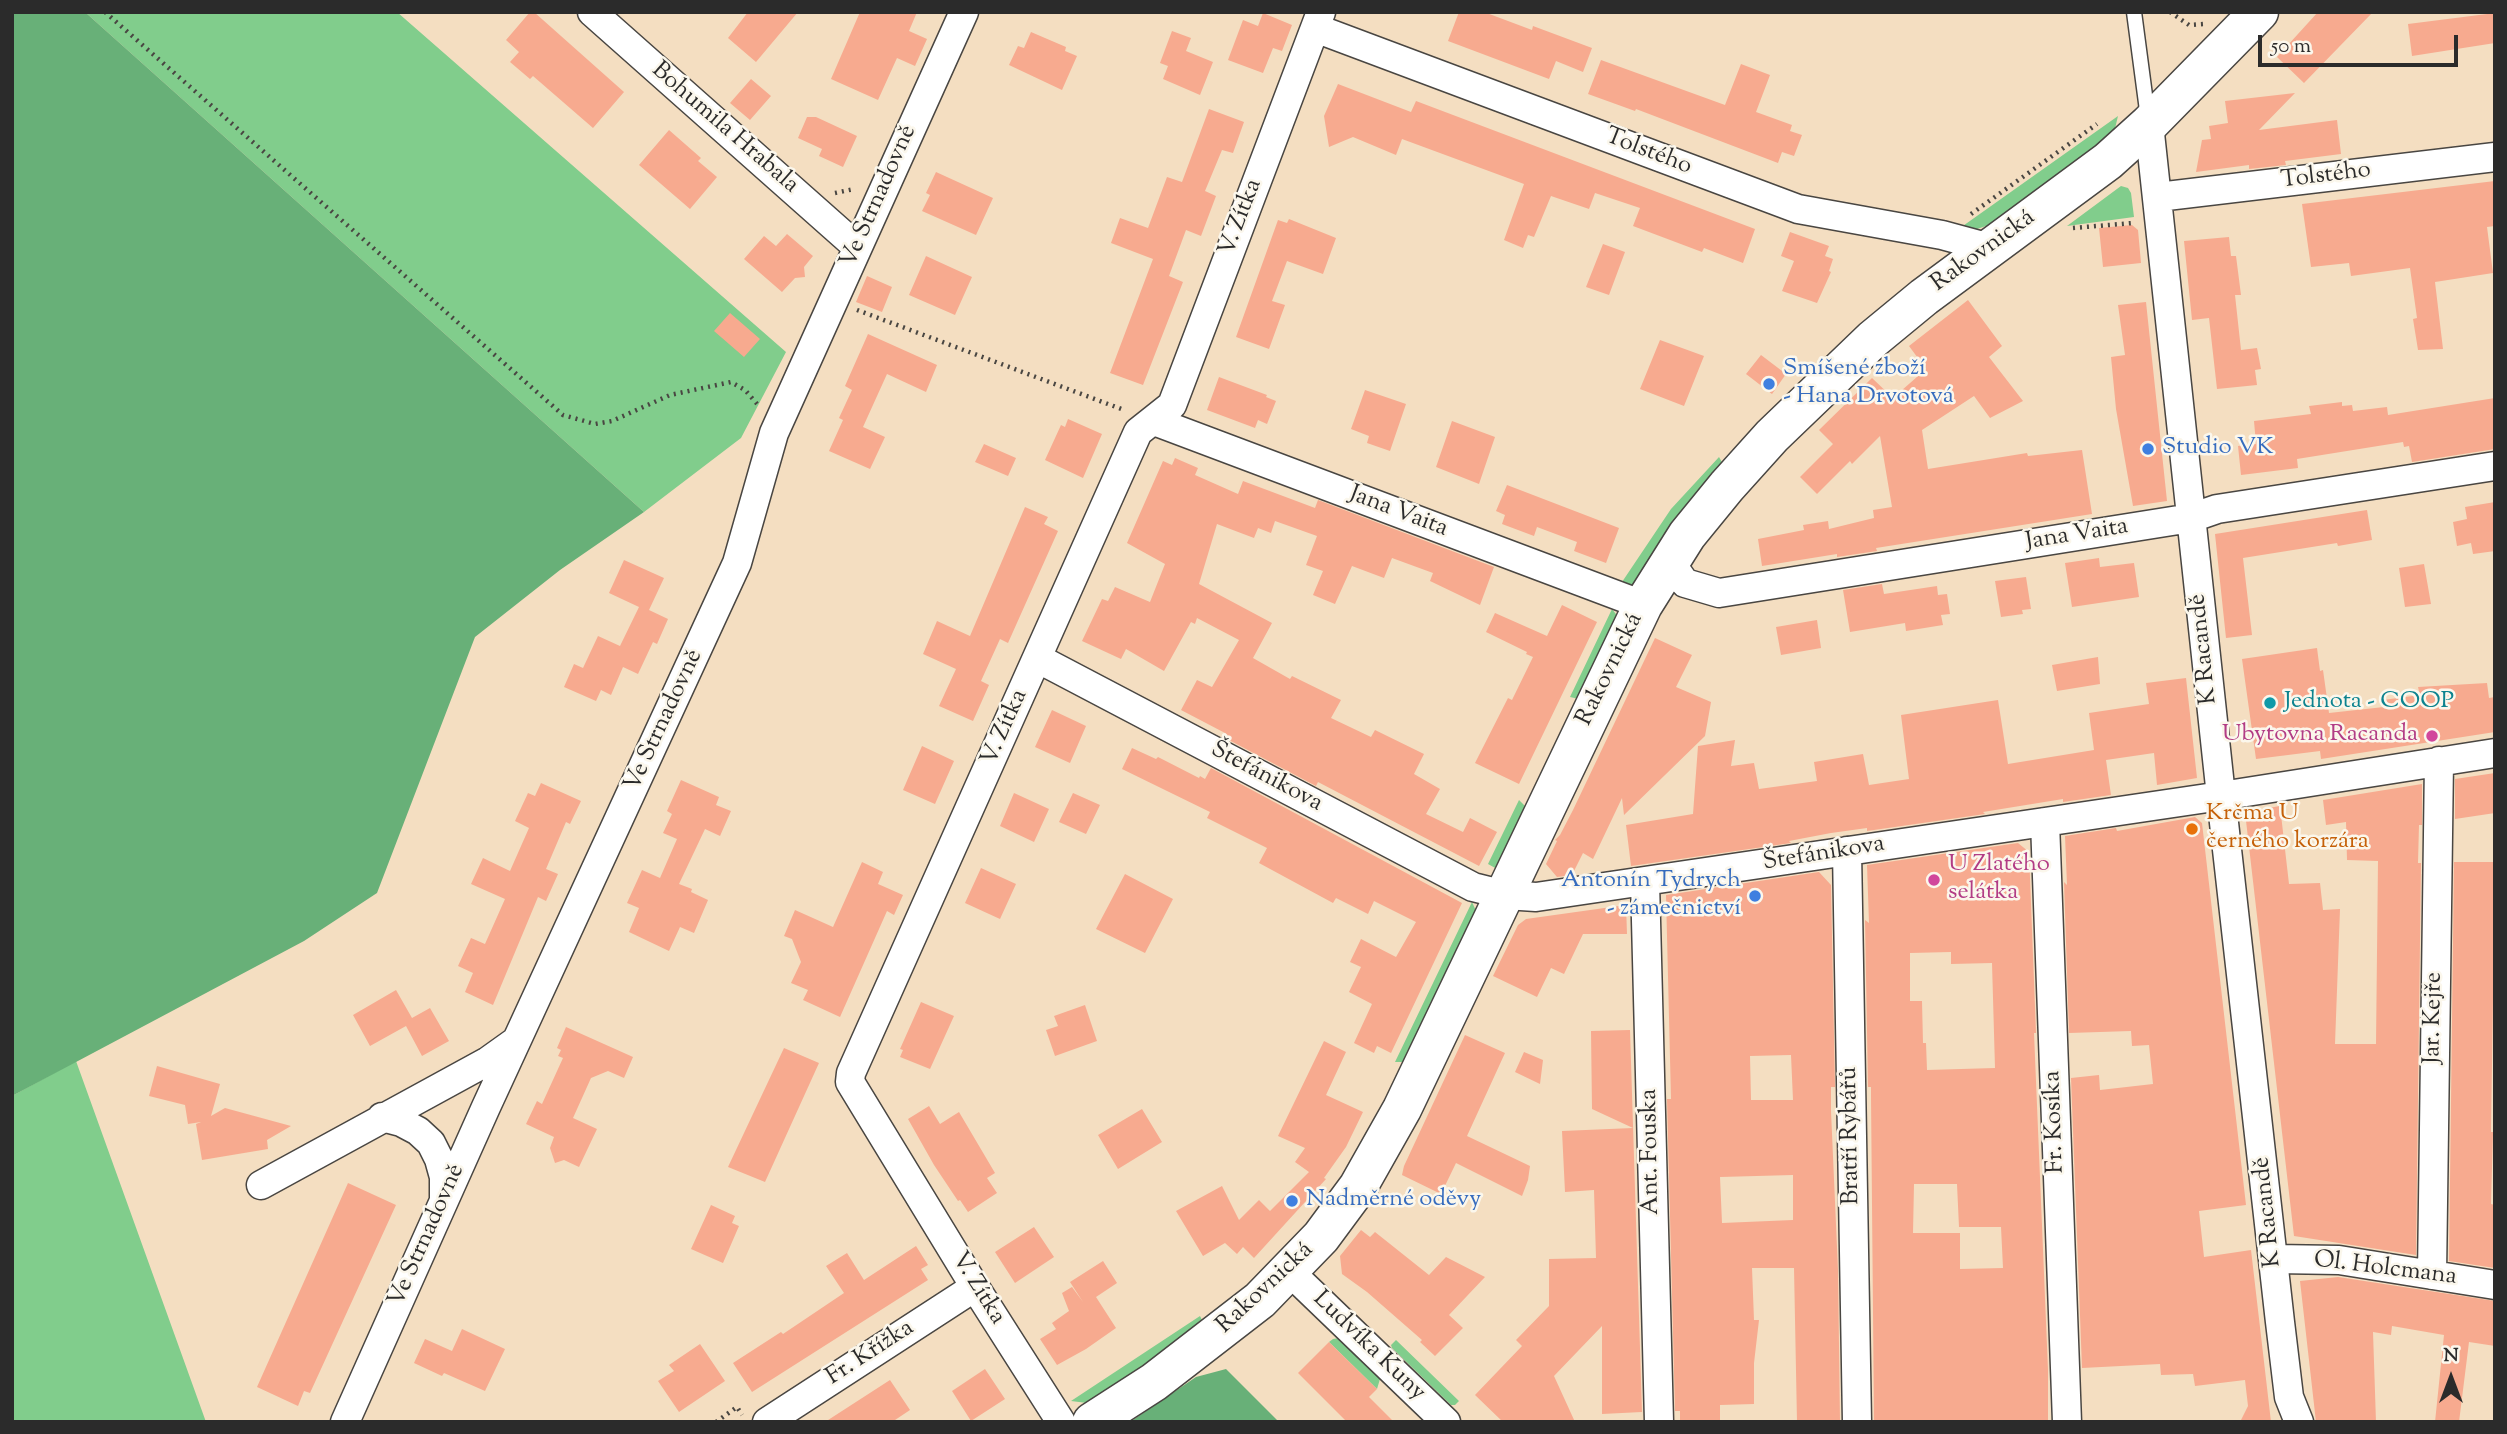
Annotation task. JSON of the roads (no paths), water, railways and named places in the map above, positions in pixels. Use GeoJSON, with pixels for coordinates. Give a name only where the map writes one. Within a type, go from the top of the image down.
{"type":"FeatureCollection","features":[{"type":"Feature","properties":{"kind":"main road","name":"Rakovnická"},"geometry":{"type":"LineString","coordinates":[[1092,1422],[1202,1347],[1260,1300],[1290,1272],[1334,1222],[1358,1187],[1381,1149],[1440,1032],[1643,605],[1687,535],[1727,486],[1780,428],[1889,325],[1990,247],[2089,176],[2149,124],[2259,12]]}},
{"type":"Feature","properties":{"kind":"street","name":"Bohumila Hrabala"},"geometry":{"type":"LineString","coordinates":[[592,12],[857,247]]}},
{"type":"Feature","properties":{"kind":"street","name":"Ve Strnadovně"},"geometry":{"type":"LineString","coordinates":[[345,1422],[516,1041],[737,563],[774,433],[964,12]]}},
{"type":"Feature","properties":{"kind":"street","name":"Tolstého"},"geometry":{"type":"LineString","coordinates":[[1318,20],[1798,209],[1942,235],[1990,247]]}},
{"type":"Feature","properties":{"kind":"street","name":"V. Zítka"},"geometry":{"type":"LineString","coordinates":[[1061,1422],[850,1082],[851,1073],[1138,432],[1172,405],[1318,20]]}},
{"type":"Feature","properties":{"kind":"street","name":"K Racandě"},"geometry":{"type":"LineString","coordinates":[[2149,124],[2289,1397],[2300,1422]]}},
{"type":"Feature","properties":{"kind":"street","name":"Tolstého"},"geometry":{"type":"LineString","coordinates":[[2158,197],[2495,157]]}},
{"type":"Feature","properties":{"kind":"street","name":"Jana Vaita"},"geometry":{"type":"LineString","coordinates":[[1154,421],[1643,605]]}},
{"type":"Feature","properties":{"kind":"street","name":"Jana Vaita"},"geometry":{"type":"LineString","coordinates":[[1670,562],[1685,583],[1719,593],[2191,518],[2217,509],[2495,466]]}},
{"type":"Feature","properties":{"kind":"street","name":"Štefánikova"},"geometry":{"type":"LineString","coordinates":[[1037,658],[1474,887],[1505,895],[1536,897],[2221,796],[2495,752]]}},
{"type":"Feature","properties":{"kind":"street","name":"Jar. Kejře"},"geometry":{"type":"LineString","coordinates":[[2431,1275],[2439,761]]}},
{"type":"Feature","properties":{"kind":"street","name":"Fr. Kosíka"},"geometry":{"type":"LineString","coordinates":[[2045,822],[2067,1422]]}},
{"type":"Feature","properties":{"kind":"street","name":"Bratří Rybářů"},"geometry":{"type":"LineString","coordinates":[[1847,851],[1857,1422]]}},
{"type":"Feature","properties":{"kind":"street","name":"Ant. Fouska"},"geometry":{"type":"LineString","coordinates":[[1645,882],[1659,1422]]}},
{"type":"Feature","properties":{"kind":"street"},"geometry":{"type":"LineString","coordinates":[[261,1185],[488,1060],[516,1041]]}},
{"type":"Feature","properties":{"kind":"street"},"geometry":{"type":"LineString","coordinates":[[382,1117],[418,1130],[431,1143],[439,1158],[444,1177],[444,1200]]}},
{"type":"Feature","properties":{"kind":"street","name":"Ol. Holcmana"},"geometry":{"type":"LineString","coordinates":[[2275,1259],[2339,1260],[2495,1285]]}},
{"type":"Feature","properties":{"kind":"street","name":"Ludvíka Kuny"},"geometry":{"type":"LineString","coordinates":[[1290,1272],[1446,1422]]}},
{"type":"Feature","properties":{"kind":"street","name":"Fr. Křížka"},"geometry":{"type":"LineString","coordinates":[[766,1422],[975,1287]]}},
{"type":"Feature","properties":{"kind":"lane"},"geometry":{"type":"LineString","coordinates":[[2133,12],[2149,124]]}},
{"type":"Feature","properties":{"kind":"place","name":"Smíšené zboží - Hana Drvotová"},"geometry":{"type":"Point","coordinates":[1769,384]}},
{"type":"Feature","properties":{"kind":"place","name":"Studio VK"},"geometry":{"type":"Point","coordinates":[2148,449]}},
{"type":"Feature","properties":{"kind":"place","name":"Jednota - COOP"},"geometry":{"type":"Point","coordinates":[2270,703]}},
{"type":"Feature","properties":{"kind":"place","name":"Ubytovna Racanda"},"geometry":{"type":"Point","coordinates":[2432,736]}},
{"type":"Feature","properties":{"kind":"place","name":"Krčma U černého korzára"},"geometry":{"type":"Point","coordinates":[2192,829]}},
{"type":"Feature","properties":{"kind":"place","name":"U Zlatého selátka"},"geometry":{"type":"Point","coordinates":[1934,880]}},
{"type":"Feature","properties":{"kind":"place","name":"Antonín Tydrych - zámečnictví"},"geometry":{"type":"Point","coordinates":[1755,896]}},
{"type":"Feature","properties":{"kind":"place","name":"Nadměrné oděvy"},"geometry":{"type":"Point","coordinates":[1292,1201]}}]}
